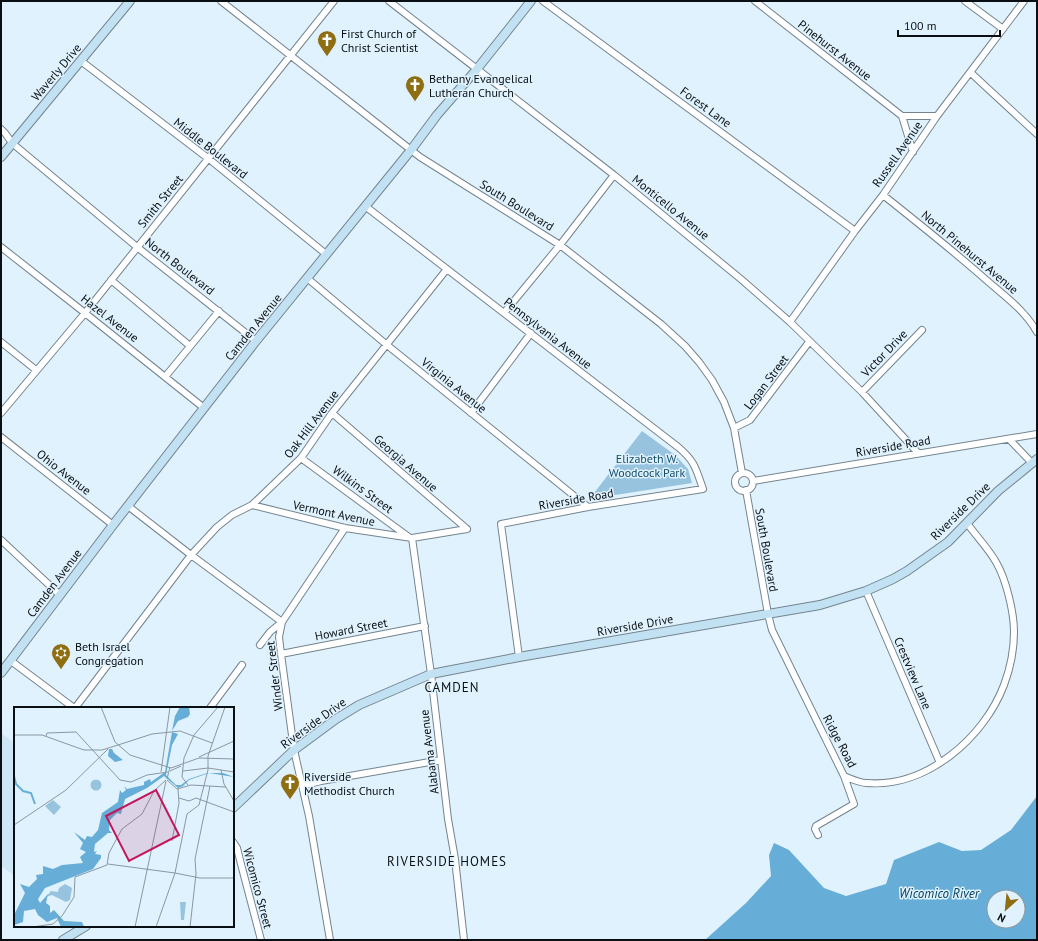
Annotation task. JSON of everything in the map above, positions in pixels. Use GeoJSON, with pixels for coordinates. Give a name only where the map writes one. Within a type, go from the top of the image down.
{"type":"FeatureCollection","features":[{"type":"Feature","properties":{"kind":"street","name":"Waverly Drive"},"geometry":{"type":"LineString","coordinates":[[1,157],[130,1]]}},
{"type":"Feature","properties":{"kind":"street","name":"South Boulevard"},"geometry":{"type":"LineString","coordinates":[[221,1],[411,150],[460,183],[560,245],[661,324],[685,346],[699,362],[712,380],[724,402],[734,428],[742,473]]}},
{"type":"Feature","properties":{"kind":"street","name":"Smith Street"},"geometry":{"type":"LineString","coordinates":[[1,413],[209,159],[334,1]]}},
{"type":"Feature","properties":{"kind":"street","name":"Monticello Avenue"},"geometry":{"type":"LineString","coordinates":[[389,1],[614,175],[742,280],[790,322],[862,392],[918,453]]}},
{"type":"Feature","properties":{"kind":"street","name":"Camden Avenue"},"geometry":{"type":"LineString","coordinates":[[1,673],[113,524],[256,341],[411,150],[437,115],[477,69],[531,1]]}},
{"type":"Feature","properties":{"kind":"street","name":"Forest Lane"},"geometry":{"type":"LineString","coordinates":[[544,1],[855,231]]}},
{"type":"Feature","properties":{"kind":"street","name":"Pinehurst Avenue"},"geometry":{"type":"LineString","coordinates":[[755,1],[902,116]]}},
{"type":"Feature","properties":{"kind":"street"},"geometry":{"type":"LineString","coordinates":[[965,1],[1003,29]]}},
{"type":"Feature","properties":{"kind":"street","name":"Russell Avenue"},"geometry":{"type":"LineString","coordinates":[[790,322],[913,152],[937,116],[1024,1]]}},
{"type":"Feature","properties":{"kind":"street","name":"Middle Boulevard"},"geometry":{"type":"LineString","coordinates":[[80,61],[209,159],[326,254]]}},
{"type":"Feature","properties":{"kind":"street"},"geometry":{"type":"LineString","coordinates":[[971,73],[1037,134]]}},
{"type":"Feature","properties":{"kind":"street"},"geometry":{"type":"LineString","coordinates":[[913,152],[902,116],[937,116]]}},
{"type":"Feature","properties":{"kind":"street","name":"North Boulevard"},"geometry":{"type":"LineString","coordinates":[[1,129],[5,132],[12,144],[137,247],[256,341]]}},
{"type":"Feature","properties":{"kind":"street"},"geometry":{"type":"LineString","coordinates":[[504,313],[560,245],[614,175]]}},
{"type":"Feature","properties":{"kind":"street","name":"North Pinehurst Avenue"},"geometry":{"type":"LineString","coordinates":[[883,194],[1011,300],[1034,322],[1037,332]]}},
{"type":"Feature","properties":{"kind":"street","name":"Pennsylvania Avenue"},"geometry":{"type":"LineString","coordinates":[[365,206],[686,454],[697,469],[703,489]]}},
{"type":"Feature","properties":{"kind":"street","name":"Hazel Avenue"},"geometry":{"type":"LineString","coordinates":[[1,247],[85,312],[204,408]]}},
{"type":"Feature","properties":{"kind":"street","name":"Oak Hill Avenue"},"geometry":{"type":"LineString","coordinates":[[75,707],[191,555],[217,527],[232,515],[252,505],[302,458],[332,414],[447,269]]}},
{"type":"Feature","properties":{"kind":"street","name":"Virginia Avenue"},"geometry":{"type":"LineString","coordinates":[[307,278],[387,345],[588,507]]}},
{"type":"Feature","properties":{"kind":"street"},"geometry":{"type":"LineString","coordinates":[[111,280],[190,346]]}},
{"type":"Feature","properties":{"kind":"street"},"geometry":{"type":"LineString","coordinates":[[165,377],[219,311]]}},
{"type":"Feature","properties":{"kind":"street","name":"Victor Drive"},"geometry":{"type":"LineString","coordinates":[[862,392],[922,330]]}},
{"type":"Feature","properties":{"kind":"street"},"geometry":{"type":"LineString","coordinates":[[471,413],[530,333]]}},
{"type":"Feature","properties":{"kind":"street"},"geometry":{"type":"LineString","coordinates":[[1,342],[36,370]]}},
{"type":"Feature","properties":{"kind":"street","name":"Logan Street"},"geometry":{"type":"LineString","coordinates":[[734,428],[750,420],[809,342]]}},
{"type":"Feature","properties":{"kind":"street","name":"Georgia Avenue"},"geometry":{"type":"LineString","coordinates":[[332,414],[467,529],[412,538]]}},
{"type":"Feature","properties":{"kind":"street","name":"Riverside Road"},"geometry":{"type":"LineString","coordinates":[[753,481],[1037,434]]}},
{"type":"Feature","properties":{"kind":"street","name":"Ohio Avenue"},"geometry":{"type":"LineString","coordinates":[[1,437],[113,524]]}},
{"type":"Feature","properties":{"kind":"street"},"geometry":{"type":"LineString","coordinates":[[1009,439],[1034,461]]}},
{"type":"Feature","properties":{"kind":"street","name":"Wilkins Street"},"geometry":{"type":"LineString","coordinates":[[302,458],[412,538]]}},
{"type":"Feature","properties":{"kind":"street","name":"Riverside Drive"},"geometry":{"type":"LineString","coordinates":[[234,807],[294,750],[336,719],[358,705],[431,674],[519,657],[820,605],[866,592],[907,571],[948,542],[998,491],[1034,461]]}},
{"type":"Feature","properties":{"kind":"street"},"geometry":{"type":"LineString","coordinates":[[742,473],[750,476],[753,481],[752,486],[746,490],[738,488],[736,478],[742,473]]}},
{"type":"Feature","properties":{"kind":"street","name":"Riverside Road"},"geometry":{"type":"LineString","coordinates":[[519,657],[501,524],[588,507],[703,489]]}},
{"type":"Feature","properties":{"kind":"street","name":"South Boulevard"},"geometry":{"type":"LineString","coordinates":[[746,490],[768,614]]}},
{"type":"Feature","properties":{"kind":"street","name":"Vermont Avenue"},"geometry":{"type":"LineString","coordinates":[[252,505],[346,528],[412,538]]}},
{"type":"Feature","properties":{"kind":"street"},"geometry":{"type":"LineString","coordinates":[[128,506],[191,555],[282,622]]}},
{"type":"Feature","properties":{"kind":"street","name":"Ridge Road"},"geometry":{"type":"LineString","coordinates":[[768,614],[772,630],[844,776],[866,783],[890,784],[919,774],[940,763],[961,747],[979,729],[993,709],[1004,686],[1011,659],[1014,631],[1011,604],[1004,581],[996,562],[967,523]]}},
{"type":"Feature","properties":{"kind":"street"},"geometry":{"type":"LineString","coordinates":[[260,645],[270,632],[282,622],[346,528]]}},
{"type":"Feature","properties":{"kind":"street","name":"Alabama Avenue"},"geometry":{"type":"LineString","coordinates":[[412,538],[425,626],[464,940]]}},
{"type":"Feature","properties":{"kind":"street"},"geometry":{"type":"LineString","coordinates":[[1,540],[60,595]]}},
{"type":"Feature","properties":{"kind":"street","name":"Crestview Lane"},"geometry":{"type":"LineString","coordinates":[[866,592],[940,763]]}},
{"type":"Feature","properties":{"kind":"street","name":"Winder Street"},"geometry":{"type":"LineString","coordinates":[[282,622],[279,637],[280,654],[294,750],[315,846],[330,940]]}},
{"type":"Feature","properties":{"kind":"street","name":"Howard Street"},"geometry":{"type":"LineString","coordinates":[[280,654],[425,626]]}},
{"type":"Feature","properties":{"kind":"street"},"geometry":{"type":"LineString","coordinates":[[11,660],[73,707]]}},
{"type":"Feature","properties":{"kind":"street"},"geometry":{"type":"LineString","coordinates":[[211,707],[242,665]]}},
{"type":"Feature","properties":{"kind":"street"},"geometry":{"type":"LineString","coordinates":[[302,786],[321,781],[441,760]]}},
{"type":"Feature","properties":{"kind":"street"},"geometry":{"type":"LineString","coordinates":[[818,836],[815,829],[816,826],[854,804],[844,776]]}},
{"type":"Feature","properties":{"kind":"street","name":"Wicomico Street"},"geometry":{"type":"LineString","coordinates":[[234,844],[237,848],[261,940]]}},
{"type":"Feature","properties":{"kind":"street"},"geometry":{"type":"LineString","coordinates":[[63,940],[84,927]]}},
{"type":"Feature","properties":{"kind":"shaded area"},"geometry":{"type":"Polygon","coordinates":[[[1,733],[14,742],[14,875],[1,866],[1,733]]]}},
{"type":"Feature","properties":{"kind":"green space","name":"Elizabeth W. Woodcock Park"},"geometry":{"type":"Polygon","coordinates":[[[642,431],[675,455],[688,469],[692,483],[596,498],[591,497],[642,431]]]}},
{"type":"Feature","properties":{"kind":"water","name":"Wicomico River"},"geometry":{"type":"Polygon","coordinates":[[[1037,796],[1037,940],[705,940],[746,903],[771,876],[769,855],[774,843],[789,850],[824,888],[846,896],[886,884],[894,860],[939,842],[962,851],[981,850],[1011,830],[1037,796]]]}},
{"type":"Feature","properties":{"kind":"place","name":"First Church of Christ Scientist"},"geometry":{"type":"Point","coordinates":[327,57]}},
{"type":"Feature","properties":{"kind":"place","name":"Bethany Evangelical Lutheran Church"},"geometry":{"type":"Point","coordinates":[415,102]}},
{"type":"Feature","properties":{"kind":"place","name":"Beth Israel Congregation"},"geometry":{"type":"Point","coordinates":[61,670]}},
{"type":"Feature","properties":{"kind":"place","name":"Riverside Methodist Church"},"geometry":{"type":"Point","coordinates":[290,800]}},
{"type":"Feature","properties":{"kind":"district","name":"CAMDEN"},"geometry":{"type":"Point","coordinates":[452,687]}},
{"type":"Feature","properties":{"kind":"district","name":"RIVERSIDE HOMES"},"geometry":{"type":"Point","coordinates":[447,861]}}]}
